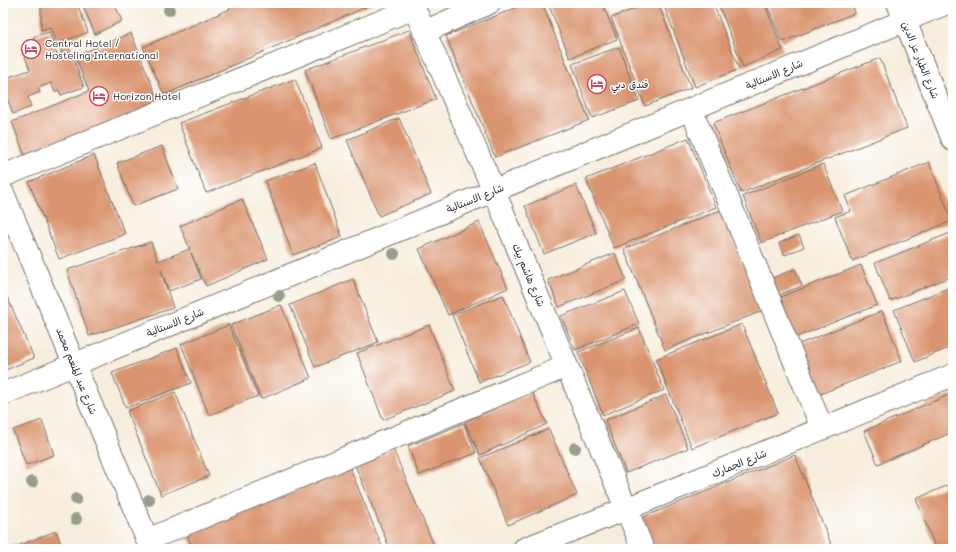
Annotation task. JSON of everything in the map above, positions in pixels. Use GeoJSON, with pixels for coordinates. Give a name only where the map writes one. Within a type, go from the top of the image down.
{"type":"FeatureCollection","features":[{"type":"Feature","properties":{"kind":"street"},"geometry":{"type":"LineString","coordinates":[[424,32],[490,3]]}},
{"type":"Feature","properties":{"kind":"street","name":"شارع الاسبتالية"},"geometry":{"type":"LineString","coordinates":[[3,394],[691,109],[901,12],[947,3]]}},
{"type":"Feature","properties":{"kind":"street"},"geometry":{"type":"LineString","coordinates":[[3,176],[413,5]]}},
{"type":"Feature","properties":{"kind":"street","name":"شارع هاشم بيك"},"geometry":{"type":"LineString","coordinates":[[413,5],[494,190],[643,549]]}},
{"type":"Feature","properties":{"kind":"street","name":"شارع الطيار عز الدين"},"geometry":{"type":"LineString","coordinates":[[901,12],[953,140]]}},
{"type":"Feature","properties":{"kind":"street"},"geometry":{"type":"LineString","coordinates":[[691,109],[822,428]]}},
{"type":"Feature","properties":{"kind":"street","name":"شارع عبد المنعم محمد"},"geometry":{"type":"LineString","coordinates":[[3,193],[149,544]]}},
{"type":"Feature","properties":{"kind":"street"},"geometry":{"type":"LineString","coordinates":[[149,544],[567,366]]}},
{"type":"Feature","properties":{"kind":"street","name":"شارع الجمارك"},"geometry":{"type":"LineString","coordinates":[[524,549],[626,509],[953,375]]}},
{"type":"Feature","properties":{"kind":"building"},"geometry":{"type":"Polygon","coordinates":[[[41,3],[77,3],[88,32],[56,44],[50,27],[41,30],[41,3]]]}},
{"type":"Feature","properties":{"kind":"building"},"geometry":{"type":"Polygon","coordinates":[[[82,3],[114,3],[122,21],[95,34],[82,3]]]}},
{"type":"Feature","properties":{"kind":"building"},"geometry":{"type":"Polygon","coordinates":[[[227,3],[375,3],[164,95],[143,47],[230,9],[227,3]]]}},
{"type":"Feature","properties":{"kind":"building"},"geometry":{"type":"Polygon","coordinates":[[[528,3],[542,3],[589,120],[495,157],[446,36],[528,3]]]}},
{"type":"Feature","properties":{"kind":"building"},"geometry":{"type":"Polygon","coordinates":[[[548,3],[602,3],[617,39],[570,58],[548,3]]]}},
{"type":"Feature","properties":{"kind":"building"},"geometry":{"type":"Polygon","coordinates":[[[650,3],[658,3],[691,88],[645,106],[611,18],[650,3]]]}},
{"type":"Feature","properties":{"kind":"building"},"geometry":{"type":"Polygon","coordinates":[[[663,3],[713,3],[739,69],[695,87],[663,3]]]}},
{"type":"Feature","properties":{"kind":"building"},"geometry":{"type":"Polygon","coordinates":[[[718,3],[764,3],[783,50],[743,67],[718,3]]]}},
{"type":"Feature","properties":{"kind":"building"},"geometry":{"type":"Polygon","coordinates":[[[766,3],[852,3],[855,13],[782,42],[766,3]]]}},
{"type":"Feature","properties":{"kind":"building"},"geometry":{"type":"Polygon","coordinates":[[[409,30],[436,99],[331,139],[305,70],[409,30]]]}},
{"type":"Feature","properties":{"kind":"building"},"geometry":{"type":"Polygon","coordinates":[[[49,32],[57,55],[62,53],[60,47],[68,44],[84,87],[61,95],[59,90],[55,92],[51,83],[38,88],[40,92],[28,97],[31,107],[13,114],[3,87],[3,79],[30,70],[24,54],[38,49],[33,37],[49,32]]]}},
{"type":"Feature","properties":{"kind":"building"},"geometry":{"type":"Polygon","coordinates":[[[131,33],[159,103],[25,156],[12,122],[89,91],[75,56],[131,33]]]}},
{"type":"Feature","properties":{"kind":"building"},"geometry":{"type":"Polygon","coordinates":[[[619,47],[639,101],[592,118],[572,64],[619,47]]]}},
{"type":"Feature","properties":{"kind":"building"},"geometry":{"type":"Polygon","coordinates":[[[880,58],[907,128],[741,193],[713,123],[880,58]]]}},
{"type":"Feature","properties":{"kind":"building"},"geometry":{"type":"Polygon","coordinates":[[[295,79],[322,148],[206,193],[179,123],[295,79]]]}},
{"type":"Feature","properties":{"kind":"building"},"geometry":{"type":"Polygon","coordinates":[[[399,118],[431,194],[379,216],[347,140],[399,118]]]}},
{"type":"Feature","properties":{"kind":"building"},"geometry":{"type":"Polygon","coordinates":[[[688,138],[716,207],[614,248],[586,179],[688,138]]]}},
{"type":"Feature","properties":{"kind":"building"},"geometry":{"type":"Polygon","coordinates":[[[162,146],[178,189],[133,206],[117,163],[162,146]]]}},
{"type":"Feature","properties":{"kind":"building"},"geometry":{"type":"Polygon","coordinates":[[[94,155],[125,234],[59,259],[29,182],[94,155]]]}},
{"type":"Feature","properties":{"kind":"building"},"geometry":{"type":"Polygon","coordinates":[[[929,162],[952,221],[852,261],[835,217],[851,211],[845,196],[929,162]]]}},
{"type":"Feature","properties":{"kind":"building"},"geometry":{"type":"Polygon","coordinates":[[[315,163],[342,237],[293,255],[265,181],[315,163]]]}},
{"type":"Feature","properties":{"kind":"building"},"geometry":{"type":"Polygon","coordinates":[[[823,164],[842,211],[761,243],[743,196],[823,164]]]}},
{"type":"Feature","properties":{"kind":"building"},"geometry":{"type":"Polygon","coordinates":[[[576,185],[596,233],[544,254],[525,206],[576,185]]]}},
{"type":"Feature","properties":{"kind":"building"},"geometry":{"type":"Polygon","coordinates":[[[242,199],[268,259],[206,286],[191,253],[201,279],[169,291],[161,270],[173,308],[89,336],[67,270],[151,242],[158,261],[190,249],[180,226],[242,199]]]}},
{"type":"Feature","properties":{"kind":"building"},"geometry":{"type":"Polygon","coordinates":[[[721,210],[762,311],[665,350],[624,249],[721,210]]]}},
{"type":"Feature","properties":{"kind":"building"},"geometry":{"type":"Polygon","coordinates":[[[479,222],[508,288],[448,315],[419,249],[479,222]]]}},
{"type":"Feature","properties":{"kind":"building"},"geometry":{"type":"Polygon","coordinates":[[[953,232],[953,276],[890,301],[875,263],[953,232]]]}},
{"type":"Feature","properties":{"kind":"building"},"geometry":{"type":"Polygon","coordinates":[[[799,235],[804,247],[785,255],[779,243],[799,235]]]}},
{"type":"Feature","properties":{"kind":"building"},"geometry":{"type":"Polygon","coordinates":[[[615,253],[626,280],[559,307],[548,280],[615,253]]]}},
{"type":"Feature","properties":{"kind":"building"},"geometry":{"type":"Polygon","coordinates":[[[861,265],[877,305],[794,338],[778,298],[861,265]]]}},
{"type":"Feature","properties":{"kind":"building"},"geometry":{"type":"Polygon","coordinates":[[[795,269],[802,286],[776,296],[770,279],[795,269]]]}},
{"type":"Feature","properties":{"kind":"building"},"geometry":{"type":"Polygon","coordinates":[[[353,279],[378,342],[315,367],[290,305],[353,279]]]}},
{"type":"Feature","properties":{"kind":"building"},"geometry":{"type":"Polygon","coordinates":[[[953,286],[953,346],[915,362],[894,310],[953,286]]]}},
{"type":"Feature","properties":{"kind":"building"},"geometry":{"type":"Polygon","coordinates":[[[625,291],[639,324],[575,350],[561,316],[625,291]]]}},
{"type":"Feature","properties":{"kind":"building"},"geometry":{"type":"Polygon","coordinates":[[[5,292],[34,358],[3,371],[3,293],[5,292]]]}},
{"type":"Feature","properties":{"kind":"building"},"geometry":{"type":"Polygon","coordinates":[[[503,295],[530,362],[479,382],[452,315],[503,295]]]}},
{"type":"Feature","properties":{"kind":"building"},"geometry":{"type":"Polygon","coordinates":[[[281,305],[311,378],[261,399],[231,325],[281,305]]]}},
{"type":"Feature","properties":{"kind":"building"},"geometry":{"type":"Polygon","coordinates":[[[882,311],[902,361],[818,395],[797,345],[882,311]]]}},
{"type":"Feature","properties":{"kind":"building"},"geometry":{"type":"Polygon","coordinates":[[[742,324],[778,413],[692,448],[656,359],[742,324]]]}},
{"type":"Feature","properties":{"kind":"building"},"geometry":{"type":"Polygon","coordinates":[[[229,325],[258,396],[209,415],[181,344],[229,325]]]}},
{"type":"Feature","properties":{"kind":"building"},"geometry":{"type":"Polygon","coordinates":[[[429,325],[455,391],[383,420],[357,353],[429,325]]]}},
{"type":"Feature","properties":{"kind":"building"},"geometry":{"type":"Polygon","coordinates":[[[639,328],[664,390],[603,415],[578,352],[639,328]]]}},
{"type":"Feature","properties":{"kind":"building"},"geometry":{"type":"Polygon","coordinates":[[[177,348],[191,383],[126,408],[112,373],[177,348]]]}},
{"type":"Feature","properties":{"kind":"building"},"geometry":{"type":"Polygon","coordinates":[[[175,392],[209,476],[161,495],[127,411],[175,392]]]}},
{"type":"Feature","properties":{"kind":"building"},"geometry":{"type":"Polygon","coordinates":[[[532,392],[547,424],[480,455],[465,422],[532,392]]]}},
{"type":"Feature","properties":{"kind":"building"},"geometry":{"type":"Polygon","coordinates":[[[951,394],[953,399],[953,432],[878,464],[864,431],[951,394]]]}},
{"type":"Feature","properties":{"kind":"building"},"geometry":{"type":"Polygon","coordinates":[[[666,395],[688,448],[626,473],[605,420],[666,395]]]}},
{"type":"Feature","properties":{"kind":"building"},"geometry":{"type":"Polygon","coordinates":[[[42,420],[54,455],[26,465],[13,430],[42,420]]]}},
{"type":"Feature","properties":{"kind":"building"},"geometry":{"type":"Polygon","coordinates":[[[464,423],[476,453],[419,475],[408,446],[464,423]]]}},
{"type":"Feature","properties":{"kind":"building"},"geometry":{"type":"Polygon","coordinates":[[[549,429],[577,495],[508,525],[480,458],[549,429]]]}},
{"type":"Feature","properties":{"kind":"building"},"geometry":{"type":"Polygon","coordinates":[[[393,449],[435,548],[390,549],[355,465],[393,449]]]}},
{"type":"Feature","properties":{"kind":"building"},"geometry":{"type":"Polygon","coordinates":[[[795,455],[833,549],[654,549],[641,518],[795,455]]]}},
{"type":"Feature","properties":{"kind":"building"},"geometry":{"type":"Polygon","coordinates":[[[350,468],[383,549],[193,549],[187,534],[350,468]]]}},
{"type":"Feature","properties":{"kind":"building"},"geometry":{"type":"Polygon","coordinates":[[[953,483],[953,543],[936,549],[916,499],[953,483]]]}},
{"type":"Feature","properties":{"kind":"building"},"geometry":{"type":"Polygon","coordinates":[[[56,531],[63,549],[9,549],[56,531]]]}},
{"type":"Feature","properties":{"kind":"place","name":"Central Hotel / Hosteling International"},"geometry":{"type":"Point","coordinates":[31,49]}},
{"type":"Feature","properties":{"kind":"place","name":"فندق دبي"},"geometry":{"type":"Point","coordinates":[597,84]}},
{"type":"Feature","properties":{"kind":"place","name":"Horizon Hotel"},"geometry":{"type":"Point","coordinates":[99,96]}}]}
